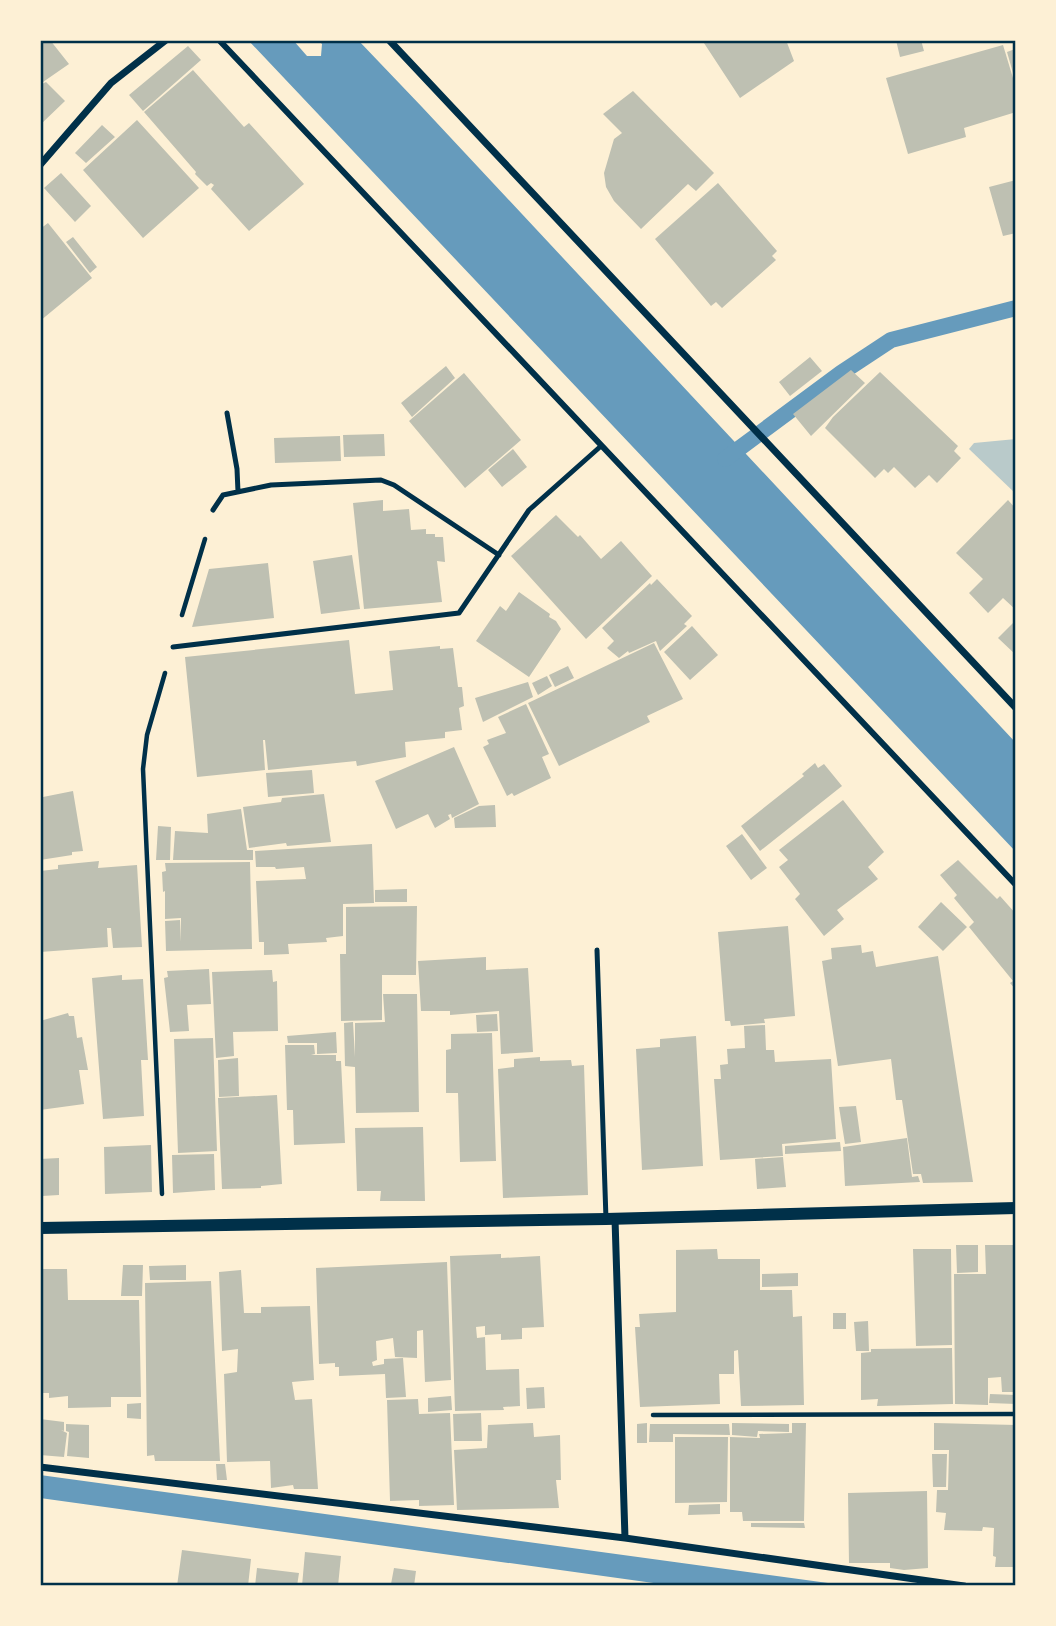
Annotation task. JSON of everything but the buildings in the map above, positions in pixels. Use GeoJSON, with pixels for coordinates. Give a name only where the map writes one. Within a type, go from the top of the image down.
{"type":"FeatureCollection","features":[{"type":"Feature","properties":{"kind":"street"},"geometry":{"type":"LineString","coordinates":[[40,164],[111,83],[166,40]]}},
{"type":"Feature","properties":{"kind":"street"},"geometry":{"type":"LineString","coordinates":[[219,40],[1016,885]]}},
{"type":"Feature","properties":{"kind":"street"},"geometry":{"type":"LineString","coordinates":[[389,40],[1016,708]]}},
{"type":"Feature","properties":{"kind":"street"},"geometry":{"type":"LineString","coordinates":[[40,1228],[611,1219],[1016,1208]]}},
{"type":"Feature","properties":{"kind":"street"},"geometry":{"type":"LineString","coordinates":[[611,1219],[625,1538]]}},
{"type":"Feature","properties":{"kind":"street"},"geometry":{"type":"LineString","coordinates":[[40,1466],[625,1538],[964,1586]]}},
{"type":"Feature","properties":{"kind":"lane"},"geometry":{"type":"LineString","coordinates":[[227,413],[237,469],[238,492]]}},
{"type":"Feature","properties":{"kind":"lane"},"geometry":{"type":"LineString","coordinates":[[173,647],[459,613],[529,510],[601,446]]}},
{"type":"Feature","properties":{"kind":"lane"},"geometry":{"type":"LineString","coordinates":[[214,510],[223,495],[271,485],[381,480],[394,485],[499,555]]}},
{"type":"Feature","properties":{"kind":"lane"},"geometry":{"type":"LineString","coordinates":[[597,950],[611,1219]]}},
{"type":"Feature","properties":{"kind":"path"},"geometry":{"type":"LineString","coordinates":[[162,1226],[143,769],[147,736],[214,510]]}},
{"type":"Feature","properties":{"kind":"path"},"geometry":{"type":"LineString","coordinates":[[621,1415],[1016,1414]]}},
{"type":"Feature","properties":{"kind":"shaded area"},"geometry":{"type":"Polygon","coordinates":[[[1016,439],[1016,494],[969,449],[974,443],[1016,439]]]}},
{"type":"Feature","properties":{"kind":"water"},"geometry":{"type":"Polygon","coordinates":[[[248,40],[293,40],[307,56],[321,56],[322,44],[318,40],[358,40],[422,107],[1016,743],[1016,852],[248,40]]]}},
{"type":"Feature","properties":{"kind":"water"},"geometry":{"type":"Polygon","coordinates":[[[40,1475],[850,1586],[675,1586],[40,1498],[40,1475]]]}},
{"type":"Feature","properties":{"kind":"waterway"},"geometry":{"type":"LineString","coordinates":[[725,459],[841,373],[891,340],[1016,308]]}}]}
